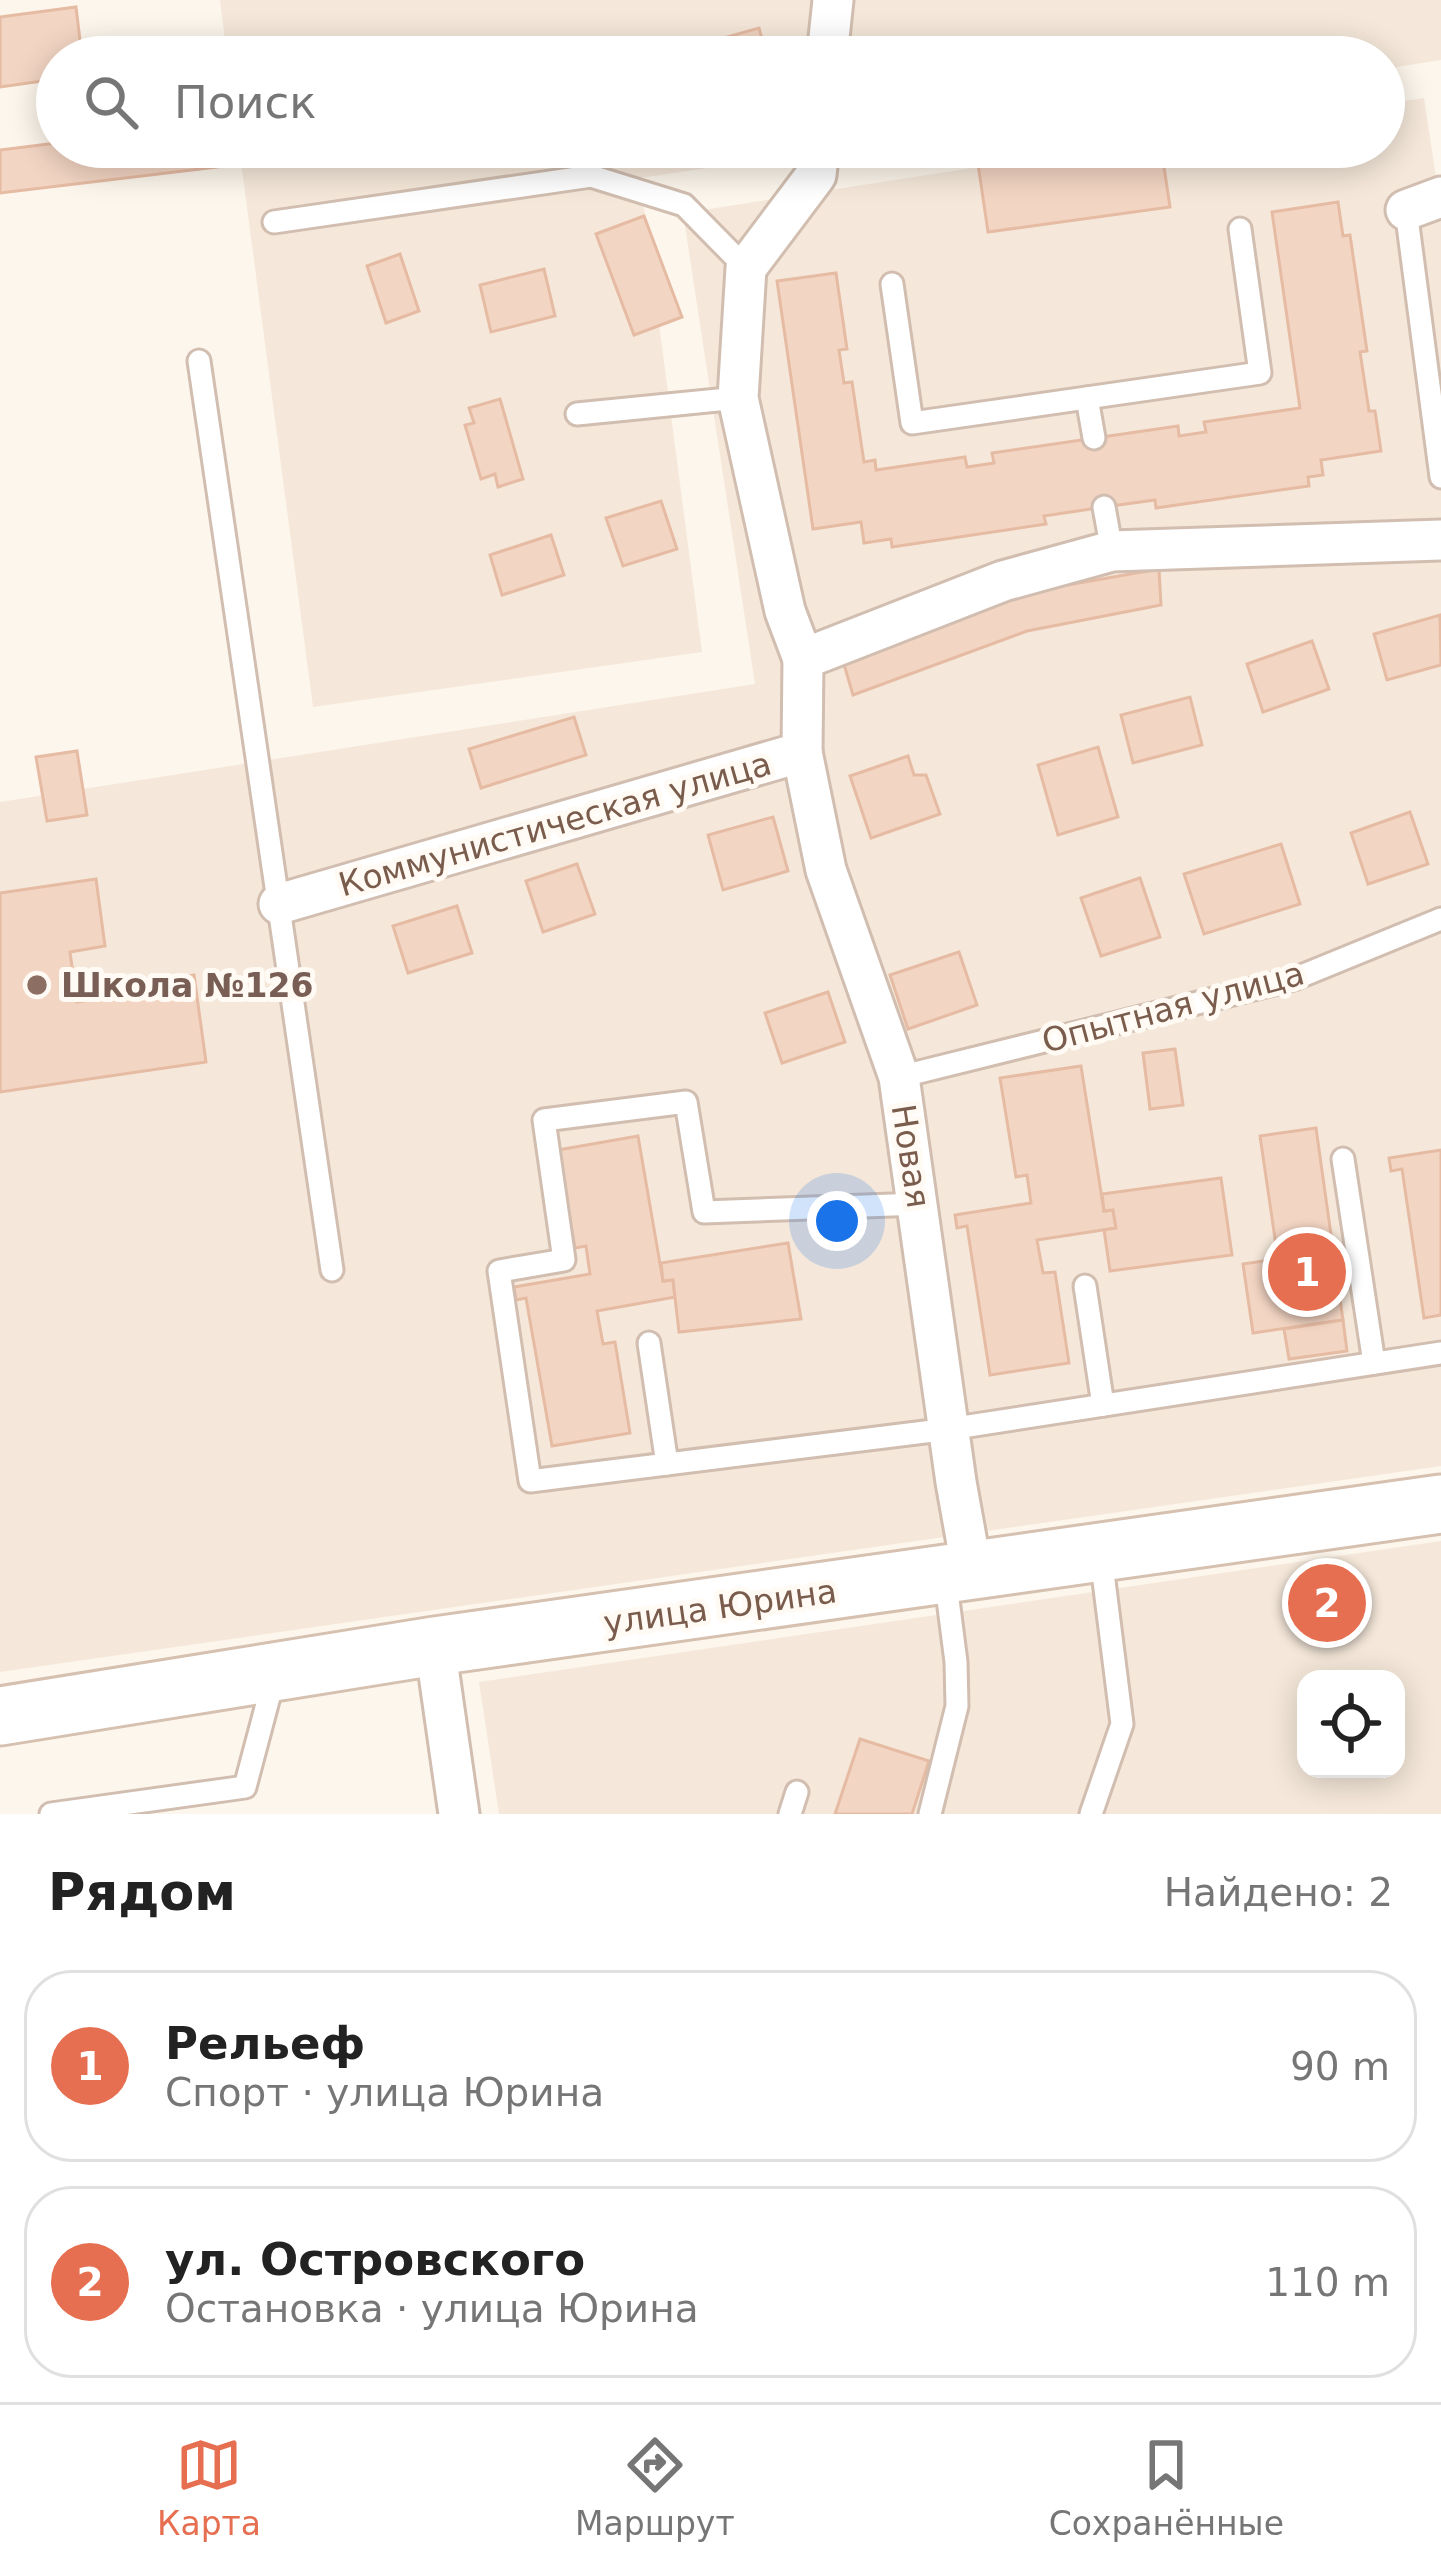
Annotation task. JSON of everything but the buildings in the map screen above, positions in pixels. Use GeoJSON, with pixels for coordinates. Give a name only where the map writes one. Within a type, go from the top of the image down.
{"type":"FeatureCollection","features":[{"type":"Feature","properties":{"kind":"main road","name":"улица Юрина"},"geometry":{"type":"LineString","coordinates":[[0,1716],[435,1646],[1441,1504]]}},
{"type":"Feature","properties":{"kind":"street"},"geometry":{"type":"LineString","coordinates":[[829,36],[833,0]]}},
{"type":"Feature","properties":{"kind":"street"},"geometry":{"type":"LineString","coordinates":[[746,268],[817,168]]}},
{"type":"Feature","properties":{"kind":"street","name":"Коммунистическая улица"},"geometry":{"type":"LineString","coordinates":[[279,904],[802,752],[803,659],[785,611],[738,398],[746,268]]}},
{"type":"Feature","properties":{"kind":"street"},"geometry":{"type":"LineString","coordinates":[[803,659],[1003,581],[1112,551],[1441,540]]}},
{"type":"Feature","properties":{"kind":"street","name":"Новая"},"geometry":{"type":"LineString","coordinates":[[802,752],[826,870],[899,1077],[949,1429],[959,1573]]}},
{"type":"Feature","properties":{"kind":"street"},"geometry":{"type":"LineString","coordinates":[[435,1646],[459,1814]]}},
{"type":"Feature","properties":{"kind":"lane"},"geometry":{"type":"LineString","coordinates":[[274,222],[591,176],[684,205],[746,268]]}},
{"type":"Feature","properties":{"kind":"lane"},"geometry":{"type":"LineString","coordinates":[[1423,204],[1441,477]]}},
{"type":"Feature","properties":{"kind":"lane"},"geometry":{"type":"LineString","coordinates":[[892,284],[912,423],[1260,373],[1240,229]]}},
{"type":"Feature","properties":{"kind":"lane"},"geometry":{"type":"LineString","coordinates":[[199,361],[332,1270]]}},
{"type":"Feature","properties":{"kind":"lane"},"geometry":{"type":"LineString","coordinates":[[577,414],[738,398]]}},
{"type":"Feature","properties":{"kind":"lane"},"geometry":{"type":"LineString","coordinates":[[1087,398],[1094,438]]}},
{"type":"Feature","properties":{"kind":"lane"},"geometry":{"type":"LineString","coordinates":[[1104,507],[1112,551]]}},
{"type":"Feature","properties":{"kind":"lane","name":"Опытная улица"},"geometry":{"type":"LineString","coordinates":[[899,1077],[1294,979],[1441,919]]}},
{"type":"Feature","properties":{"kind":"lane"},"geometry":{"type":"LineString","coordinates":[[919,1204],[704,1212],[686,1102],[544,1120],[564,1260],[499,1270],[530,1481],[949,1429],[1441,1353]]}},
{"type":"Feature","properties":{"kind":"lane"},"geometry":{"type":"LineString","coordinates":[[1343,1159],[1374,1363]]}},
{"type":"Feature","properties":{"kind":"lane"},"geometry":{"type":"LineString","coordinates":[[1084,1286],[1103,1405]]}},
{"type":"Feature","properties":{"kind":"lane"},"geometry":{"type":"LineString","coordinates":[[649,1343],[667,1464]]}},
{"type":"Feature","properties":{"kind":"lane"},"geometry":{"type":"LineString","coordinates":[[1091,1814],[1122,1724],[1100,1555]]}},
{"type":"Feature","properties":{"kind":"lane"},"geometry":{"type":"LineString","coordinates":[[929,1814],[957,1706],[959,1573]]}},
{"type":"Feature","properties":{"kind":"lane"},"geometry":{"type":"LineString","coordinates":[[52,1814],[245,1786],[276,1672]]}},
{"type":"Feature","properties":{"kind":"lane"},"geometry":{"type":"LineString","coordinates":[[790,1814],[797,1792]]}},
{"type":"Feature","properties":{"kind":"shaded area"},"geometry":{"type":"Polygon","coordinates":[[[220,0],[1441,0],[1441,60],[1405,66],[1405,36],[224,36],[220,0]]]}},
{"type":"Feature","properties":{"kind":"shaded area"},"geometry":{"type":"Polygon","coordinates":[[[1424,98],[1441,210],[1441,1466],[0,1672],[0,802],[755,684],[683,213],[972,168],[1405,168],[1405,101],[1424,98]]]}},
{"type":"Feature","properties":{"kind":"shaded area"},"geometry":{"type":"Polygon","coordinates":[[[242,168],[707,168],[640,178],[702,652],[313,707],[242,168]]]}},
{"type":"Feature","properties":{"kind":"shaded area"},"geometry":{"type":"Polygon","coordinates":[[[1441,1541],[1441,1814],[499,1814],[479,1682],[1441,1541]]]}},
{"type":"Feature","properties":{"kind":"place","name":"Школа №126"},"geometry":{"type":"Point","coordinates":[37,985]}},
{"type":"Feature","properties":{"kind":"place","name":"Рельеф"},"geometry":{"type":"Point","coordinates":[1307,1272]}},
{"type":"Feature","properties":{"kind":"place","name":"ул. Островского"},"geometry":{"type":"Point","coordinates":[1327,1603]}}]}
